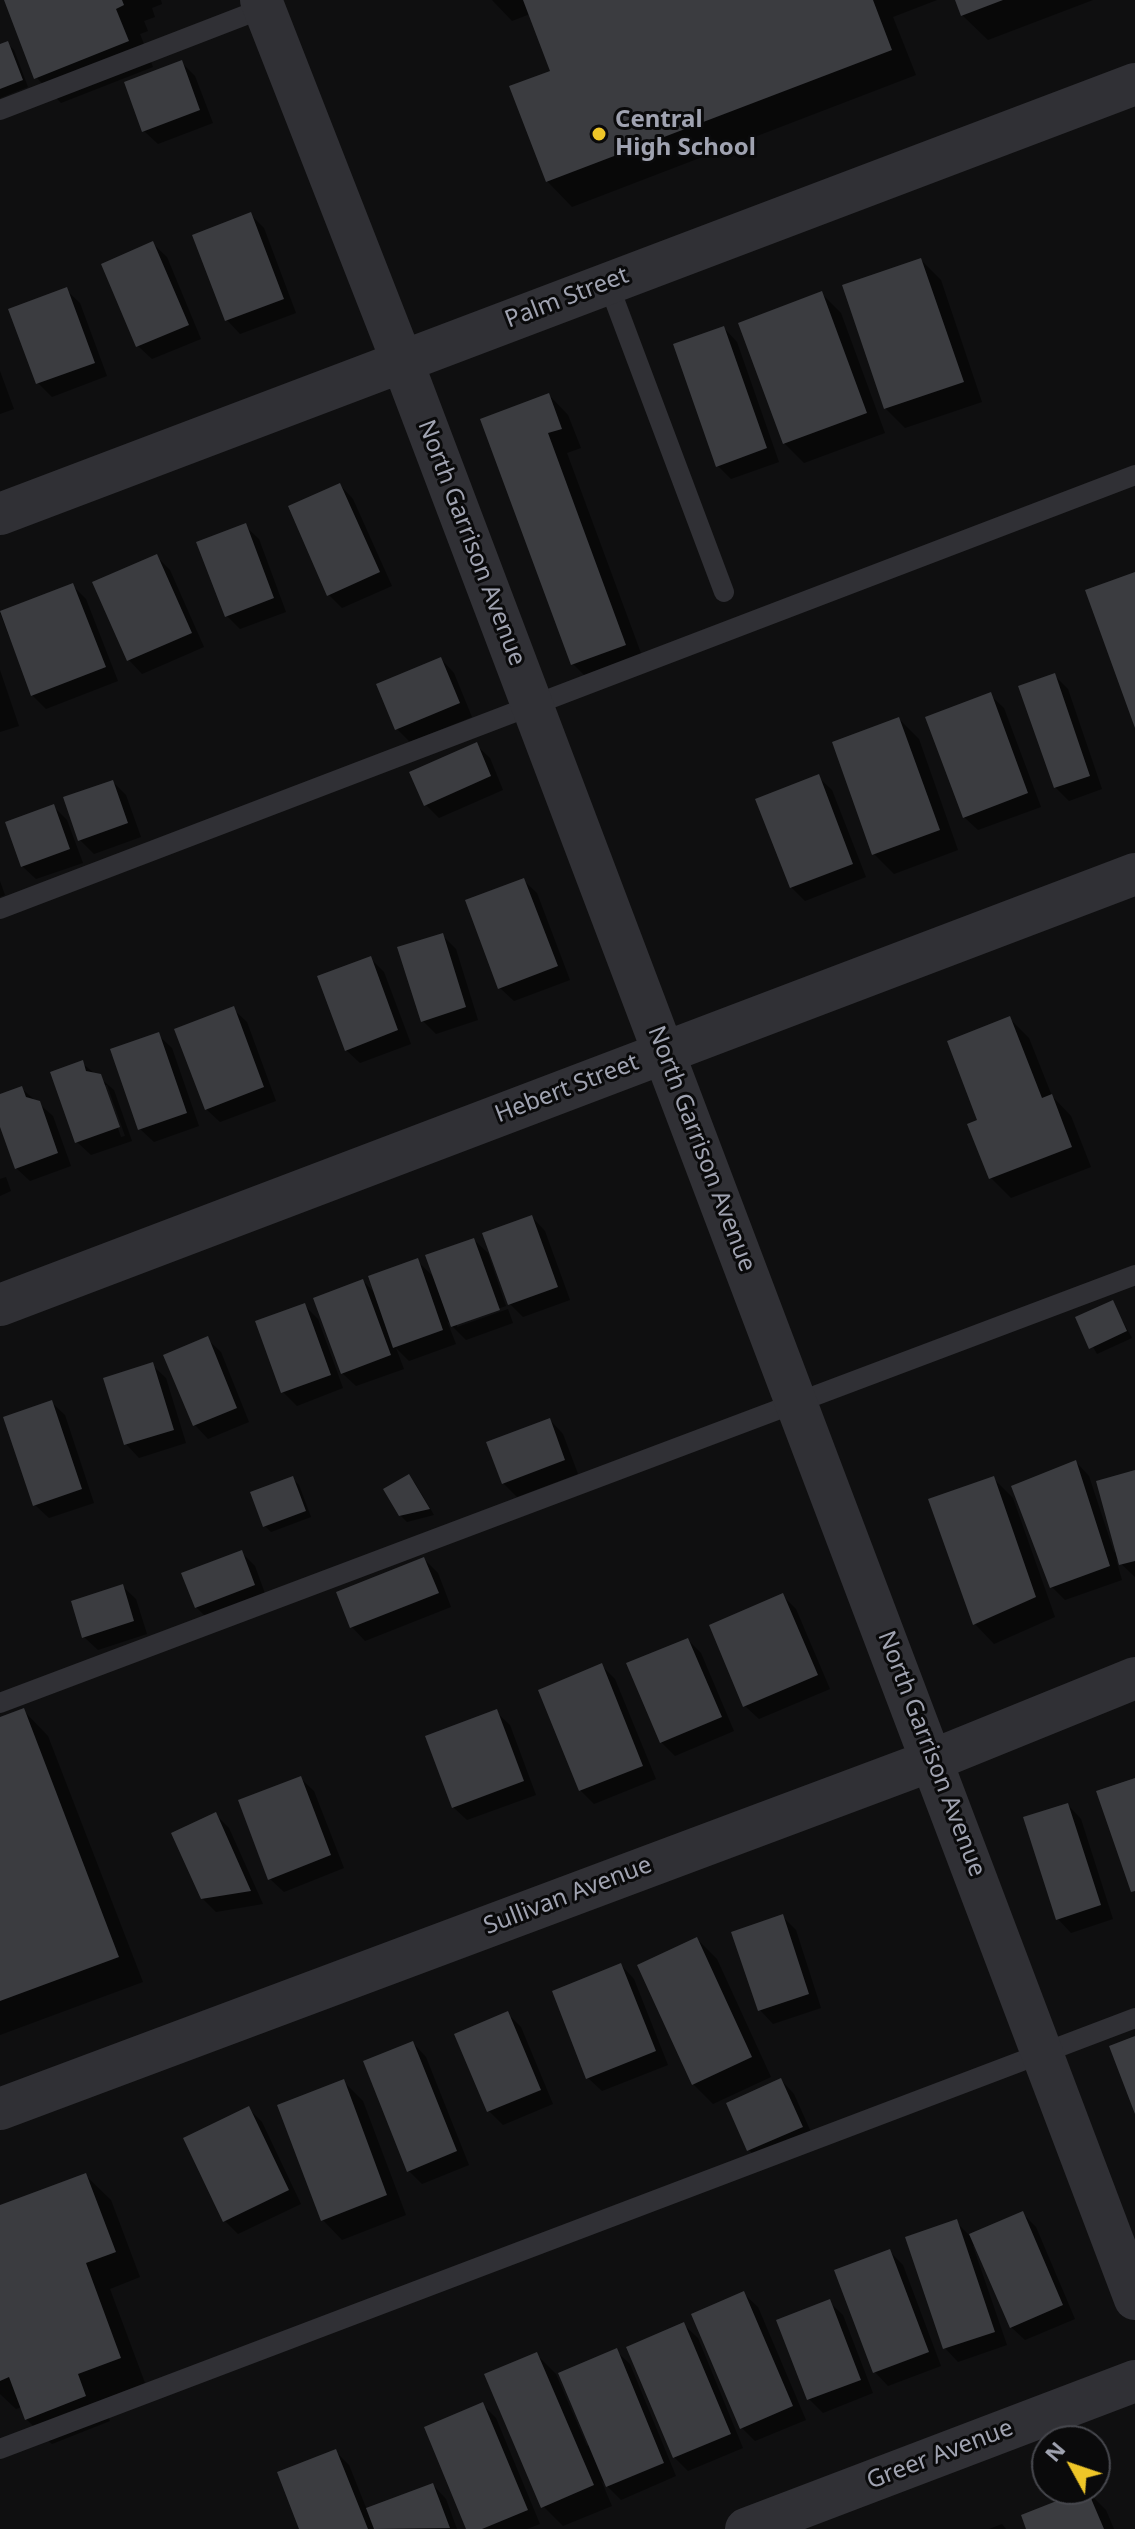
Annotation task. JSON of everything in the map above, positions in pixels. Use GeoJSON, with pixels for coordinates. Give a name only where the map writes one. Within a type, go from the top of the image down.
{"type":"FeatureCollection","features":[{"type":"Feature","properties":{"kind":"street","name":"North Garrison Avenue"},"geometry":{"type":"LineString","coordinates":[[263,4],[534,707],[1135,2299]]}},
{"type":"Feature","properties":{"kind":"street","name":"Palm Street"},"geometry":{"type":"LineString","coordinates":[[0,514],[1135,84]]}},
{"type":"Feature","properties":{"kind":"street","name":"Hebert Street"},"geometry":{"type":"LineString","coordinates":[[0,1305],[1135,874]]}},
{"type":"Feature","properties":{"kind":"street","name":"Sullivan Avenue"},"geometry":{"type":"LineString","coordinates":[[0,2109],[933,1760],[1135,1678]]}},
{"type":"Feature","properties":{"kind":"street","name":"Greer Avenue"},"geometry":{"type":"LineString","coordinates":[[746,2529],[1135,2381]]}},
{"type":"Feature","properties":{"kind":"lane"},"geometry":{"type":"LineString","coordinates":[[0,110],[263,4]]}},
{"type":"Feature","properties":{"kind":"lane"},"geometry":{"type":"LineString","coordinates":[[608,283],[724,592]]}},
{"type":"Feature","properties":{"kind":"lane"},"geometry":{"type":"LineString","coordinates":[[0,909],[1135,475]]}},
{"type":"Feature","properties":{"kind":"lane"},"geometry":{"type":"LineString","coordinates":[[0,1703],[1135,1275]]}},
{"type":"Feature","properties":{"kind":"lane"},"geometry":{"type":"LineString","coordinates":[[0,2449],[1135,2018]]}},
{"type":"Feature","properties":{"kind":"building"},"geometry":{"type":"Polygon","coordinates":[[[4,0],[122,0],[124,5],[116,9],[129,41],[34,79],[4,0]]]}},
{"type":"Feature","properties":{"kind":"building","name":"Central High School"},"geometry":{"type":"Polygon","coordinates":[[[523,0],[873,0],[892,50],[546,182],[509,86],[550,71],[523,0]]]}},
{"type":"Feature","properties":{"kind":"building"},"geometry":{"type":"Polygon","coordinates":[[[955,0],[1003,0],[961,16],[955,0]]]}},
{"type":"Feature","properties":{"kind":"building"},"geometry":{"type":"Polygon","coordinates":[[[8,41],[23,80],[0,89],[0,44],[8,41]]]}},
{"type":"Feature","properties":{"kind":"building"},"geometry":{"type":"Polygon","coordinates":[[[182,60],[200,110],[142,132],[124,82],[182,60]]]}},
{"type":"Feature","properties":{"kind":"building"},"geometry":{"type":"Polygon","coordinates":[[[251,212],[284,299],[225,321],[192,235],[251,212]]]}},
{"type":"Feature","properties":{"kind":"building"},"geometry":{"type":"Polygon","coordinates":[[[153,241],[189,325],[136,347],[101,264],[153,241]]]}},
{"type":"Feature","properties":{"kind":"building"},"geometry":{"type":"Polygon","coordinates":[[[921,258],[964,382],[884,409],[842,285],[921,258]]]}},
{"type":"Feature","properties":{"kind":"building"},"geometry":{"type":"Polygon","coordinates":[[[67,287],[95,363],[36,384],[8,309],[67,287]]]}},
{"type":"Feature","properties":{"kind":"building"},"geometry":{"type":"Polygon","coordinates":[[[822,291],[867,413],[783,444],[738,323],[822,291]]]}},
{"type":"Feature","properties":{"kind":"building"},"geometry":{"type":"Polygon","coordinates":[[[724,326],[767,448],[716,467],[673,344],[724,326]]]}},
{"type":"Feature","properties":{"kind":"building"},"geometry":{"type":"Polygon","coordinates":[[[549,393],[562,429],[548,433],[626,645],[571,665],[480,419],[549,393]]]}},
{"type":"Feature","properties":{"kind":"building"},"geometry":{"type":"Polygon","coordinates":[[[340,483],[380,572],[327,596],[288,506],[340,483]]]}},
{"type":"Feature","properties":{"kind":"building"},"geometry":{"type":"Polygon","coordinates":[[[246,523],[274,598],[225,617],[196,542],[246,523]]]}},
{"type":"Feature","properties":{"kind":"building"},"geometry":{"type":"Polygon","coordinates":[[[157,554],[192,633],[127,661],[92,582],[157,554]]]}},
{"type":"Feature","properties":{"kind":"building"},"geometry":{"type":"Polygon","coordinates":[[[1135,572],[1135,728],[1085,590],[1135,572]]]}},
{"type":"Feature","properties":{"kind":"building"},"geometry":{"type":"Polygon","coordinates":[[[73,583],[106,667],[31,696],[0,611],[73,583]]]}},
{"type":"Feature","properties":{"kind":"building"},"geometry":{"type":"Polygon","coordinates":[[[441,657],[460,703],[395,730],[376,684],[441,657]]]}},
{"type":"Feature","properties":{"kind":"building"},"geometry":{"type":"Polygon","coordinates":[[[1055,673],[1090,776],[1054,788],[1018,686],[1055,673]]]}},
{"type":"Feature","properties":{"kind":"building"},"geometry":{"type":"Polygon","coordinates":[[[991,692],[1028,793],[963,818],[925,717],[991,692]]]}},
{"type":"Feature","properties":{"kind":"building"},"geometry":{"type":"Polygon","coordinates":[[[899,717],[940,830],[872,855],[832,742],[899,717]]]}},
{"type":"Feature","properties":{"kind":"building"},"geometry":{"type":"Polygon","coordinates":[[[477,742],[491,776],[424,806],[409,772],[477,742]]]}},
{"type":"Feature","properties":{"kind":"building"},"geometry":{"type":"Polygon","coordinates":[[[819,774],[853,864],[790,888],[755,799],[819,774]]]}},
{"type":"Feature","properties":{"kind":"building"},"geometry":{"type":"Polygon","coordinates":[[[113,780],[128,823],[78,841],[63,797],[113,780]]]}},
{"type":"Feature","properties":{"kind":"building"},"geometry":{"type":"Polygon","coordinates":[[[54,804],[70,849],[21,867],[5,822],[54,804]]]}},
{"type":"Feature","properties":{"kind":"building"},"geometry":{"type":"Polygon","coordinates":[[[524,878],[558,966],[498,989],[465,900],[524,878]]]}},
{"type":"Feature","properties":{"kind":"building"},"geometry":{"type":"Polygon","coordinates":[[[443,933],[466,1007],[421,1022],[397,947],[443,933]]]}},
{"type":"Feature","properties":{"kind":"building"},"geometry":{"type":"Polygon","coordinates":[[[371,956],[398,1030],[345,1051],[317,976],[371,956]]]}},
{"type":"Feature","properties":{"kind":"building"},"geometry":{"type":"Polygon","coordinates":[[[234,1006],[264,1087],[205,1110],[174,1029],[234,1006]]]}},
{"type":"Feature","properties":{"kind":"building"},"geometry":{"type":"Polygon","coordinates":[[[1010,1016],[1042,1098],[1052,1094],[1072,1147],[989,1179],[967,1124],[977,1120],[947,1041],[1010,1016]]]}},
{"type":"Feature","properties":{"kind":"building"},"geometry":{"type":"Polygon","coordinates":[[[159,1032],[187,1113],[138,1130],[110,1049],[159,1032]]]}},
{"type":"Feature","properties":{"kind":"building"},"geometry":{"type":"Polygon","coordinates":[[[83,1060],[86,1071],[101,1074],[120,1127],[75,1143],[50,1072],[83,1060]]]}},
{"type":"Feature","properties":{"kind":"building"},"geometry":{"type":"Polygon","coordinates":[[[22,1086],[26,1097],[40,1101],[58,1153],[15,1169],[0,1127],[0,1094],[22,1086]]]}},
{"type":"Feature","properties":{"kind":"building"},"geometry":{"type":"Polygon","coordinates":[[[532,1215],[558,1287],[508,1305],[482,1233],[532,1215]]]}},
{"type":"Feature","properties":{"kind":"building"},"geometry":{"type":"Polygon","coordinates":[[[474,1238],[500,1310],[451,1327],[425,1255],[474,1238]]]}},
{"type":"Feature","properties":{"kind":"building"},"geometry":{"type":"Polygon","coordinates":[[[418,1258],[443,1330],[393,1348],[368,1276],[418,1258]]]}},
{"type":"Feature","properties":{"kind":"building"},"geometry":{"type":"Polygon","coordinates":[[[363,1279],[391,1355],[341,1374],[313,1298],[363,1279]]]}},
{"type":"Feature","properties":{"kind":"building"},"geometry":{"type":"Polygon","coordinates":[[[1113,1300],[1127,1331],[1089,1349],[1075,1317],[1113,1300]]]}},
{"type":"Feature","properties":{"kind":"building"},"geometry":{"type":"Polygon","coordinates":[[[305,1303],[331,1375],[281,1393],[255,1321],[305,1303]]]}},
{"type":"Feature","properties":{"kind":"building"},"geometry":{"type":"Polygon","coordinates":[[[208,1336],[237,1408],[193,1426],[163,1355],[208,1336]]]}},
{"type":"Feature","properties":{"kind":"building"},"geometry":{"type":"Polygon","coordinates":[[[153,1362],[174,1430],[124,1445],[103,1378],[153,1362]]]}},
{"type":"Feature","properties":{"kind":"building"},"geometry":{"type":"Polygon","coordinates":[[[52,1400],[82,1489],[33,1506],[3,1417],[52,1400]]]}},
{"type":"Feature","properties":{"kind":"building"},"geometry":{"type":"Polygon","coordinates":[[[550,1418],[565,1460],[502,1484],[486,1442],[550,1418]]]}},
{"type":"Feature","properties":{"kind":"building"},"geometry":{"type":"Polygon","coordinates":[[[1076,1460],[1110,1566],[1050,1588],[1011,1486],[1076,1460]]]}},
{"type":"Feature","properties":{"kind":"building"},"geometry":{"type":"Polygon","coordinates":[[[1135,1470],[1135,1561],[1119,1565],[1096,1481],[1135,1470]]]}},
{"type":"Feature","properties":{"kind":"building"},"geometry":{"type":"Polygon","coordinates":[[[409,1474],[430,1509],[399,1516],[383,1489],[409,1474]]]}},
{"type":"Feature","properties":{"kind":"building"},"geometry":{"type":"Polygon","coordinates":[[[293,1476],[306,1511],[263,1527],[250,1492],[293,1476]]]}},
{"type":"Feature","properties":{"kind":"building"},"geometry":{"type":"Polygon","coordinates":[[[994,1476],[1036,1597],[973,1625],[928,1499],[994,1476]]]}},
{"type":"Feature","properties":{"kind":"building"},"geometry":{"type":"Polygon","coordinates":[[[242,1550],[255,1585],[195,1608],[181,1573],[242,1550]]]}},
{"type":"Feature","properties":{"kind":"building"},"geometry":{"type":"Polygon","coordinates":[[[424,1557],[439,1593],[350,1628],[336,1592],[424,1557]]]}},
{"type":"Feature","properties":{"kind":"building"},"geometry":{"type":"Polygon","coordinates":[[[123,1584],[134,1621],[82,1638],[71,1601],[123,1584]]]}},
{"type":"Feature","properties":{"kind":"building"},"geometry":{"type":"Polygon","coordinates":[[[783,1593],[818,1675],[743,1707],[709,1625],[783,1593]]]}},
{"type":"Feature","properties":{"kind":"building"},"geometry":{"type":"Polygon","coordinates":[[[688,1638],[722,1717],[660,1743],[626,1663],[688,1638]]]}},
{"type":"Feature","properties":{"kind":"building"},"geometry":{"type":"Polygon","coordinates":[[[602,1663],[643,1766],[579,1791],[538,1690],[602,1663]]]}},
{"type":"Feature","properties":{"kind":"building"},"geometry":{"type":"Polygon","coordinates":[[[24,1708],[119,1957],[0,2001],[0,1717],[24,1708]]]}},
{"type":"Feature","properties":{"kind":"building"},"geometry":{"type":"Polygon","coordinates":[[[497,1709],[524,1781],[452,1808],[425,1736],[497,1709]]]}},
{"type":"Feature","properties":{"kind":"building"},"geometry":{"type":"Polygon","coordinates":[[[301,1776],[331,1855],[268,1880],[238,1800],[301,1776]]]}},
{"type":"Feature","properties":{"kind":"building"},"geometry":{"type":"Polygon","coordinates":[[[1135,1778],[1135,1891],[1131,1892],[1096,1791],[1135,1778]]]}},
{"type":"Feature","properties":{"kind":"building"},"geometry":{"type":"Polygon","coordinates":[[[1068,1803],[1101,1905],[1056,1920],[1023,1817],[1068,1803]]]}},
{"type":"Feature","properties":{"kind":"building"},"geometry":{"type":"Polygon","coordinates":[[[216,1812],[251,1891],[201,1899],[171,1833],[216,1812]]]}},
{"type":"Feature","properties":{"kind":"building"},"geometry":{"type":"Polygon","coordinates":[[[783,1914],[809,1994],[758,2011],[731,1932],[783,1914]]]}},
{"type":"Feature","properties":{"kind":"building"},"geometry":{"type":"Polygon","coordinates":[[[697,1937],[752,2057],[692,2085],[637,1965],[697,1937]]]}},
{"type":"Feature","properties":{"kind":"building"},"geometry":{"type":"Polygon","coordinates":[[[621,1963],[656,2051],[586,2079],[552,1991],[621,1963]]]}},
{"type":"Feature","properties":{"kind":"building"},"geometry":{"type":"Polygon","coordinates":[[[508,2011],[541,2090],[487,2112],[454,2034],[508,2011]]]}},
{"type":"Feature","properties":{"kind":"building"},"geometry":{"type":"Polygon","coordinates":[[[1135,2036],[1135,2114],[1109,2046],[1135,2036]]]}},
{"type":"Feature","properties":{"kind":"building"},"geometry":{"type":"Polygon","coordinates":[[[413,2041],[457,2151],[407,2172],[363,2061],[413,2041]]]}},
{"type":"Feature","properties":{"kind":"building"},"geometry":{"type":"Polygon","coordinates":[[[781,2078],[803,2127],[747,2151],[726,2103],[781,2078]]]}},
{"type":"Feature","properties":{"kind":"building"},"geometry":{"type":"Polygon","coordinates":[[[344,2079],[387,2195],[321,2221],[277,2105],[344,2079]]]}},
{"type":"Feature","properties":{"kind":"building"},"geometry":{"type":"Polygon","coordinates":[[[249,2106],[289,2190],[223,2222],[183,2138],[249,2106]]]}},
{"type":"Feature","properties":{"kind":"building"},"geometry":{"type":"Polygon","coordinates":[[[86,2173],[116,2252],[86,2263],[121,2358],[78,2374],[86,2396],[25,2420],[9,2377],[0,2381],[0,2205],[86,2173]]]}},
{"type":"Feature","properties":{"kind":"building"},"geometry":{"type":"Polygon","coordinates":[[[1023,2211],[1063,2305],[1010,2328],[969,2234],[1023,2211]]]}},
{"type":"Feature","properties":{"kind":"building"},"geometry":{"type":"Polygon","coordinates":[[[957,2219],[995,2332],[943,2349],[905,2237],[957,2219]]]}},
{"type":"Feature","properties":{"kind":"building"},"geometry":{"type":"Polygon","coordinates":[[[890,2249],[929,2352],[873,2373],[834,2270],[890,2249]]]}},
{"type":"Feature","properties":{"kind":"building"},"geometry":{"type":"Polygon","coordinates":[[[744,2291],[793,2406],[740,2429],[691,2314],[744,2291]]]}},
{"type":"Feature","properties":{"kind":"building"},"geometry":{"type":"Polygon","coordinates":[[[830,2299],[861,2380],[807,2400],[776,2320],[830,2299]]]}},
{"type":"Feature","properties":{"kind":"building"},"geometry":{"type":"Polygon","coordinates":[[[684,2322],[731,2434],[673,2458],[626,2347],[684,2322]]]}},
{"type":"Feature","properties":{"kind":"building"},"geometry":{"type":"Polygon","coordinates":[[[617,2348],[664,2463],[606,2487],[558,2373],[617,2348]]]}},
{"type":"Feature","properties":{"kind":"building"},"geometry":{"type":"Polygon","coordinates":[[[537,2352],[594,2485],[541,2508],[484,2374],[537,2352]]]}},
{"type":"Feature","properties":{"kind":"building"},"geometry":{"type":"Polygon","coordinates":[[[483,2402],[528,2510],[482,2529],[466,2529],[424,2427],[483,2402]]]}},
{"type":"Feature","properties":{"kind":"building"},"geometry":{"type":"Polygon","coordinates":[[[336,2449],[368,2529],[299,2529],[277,2472],[336,2449]]]}},
{"type":"Feature","properties":{"kind":"building"},"geometry":{"type":"Polygon","coordinates":[[[433,2483],[450,2528],[374,2529],[366,2508],[433,2483]]]}},
{"type":"Feature","properties":{"kind":"building"},"geometry":{"type":"Polygon","coordinates":[[[1046,2505],[1094,2505],[1104,2529],[1026,2529],[1021,2515],[1046,2505]]]}},
{"type":"Feature","properties":{"kind":"place","name":"Central High School"},"geometry":{"type":"Point","coordinates":[599,134]}}]}
